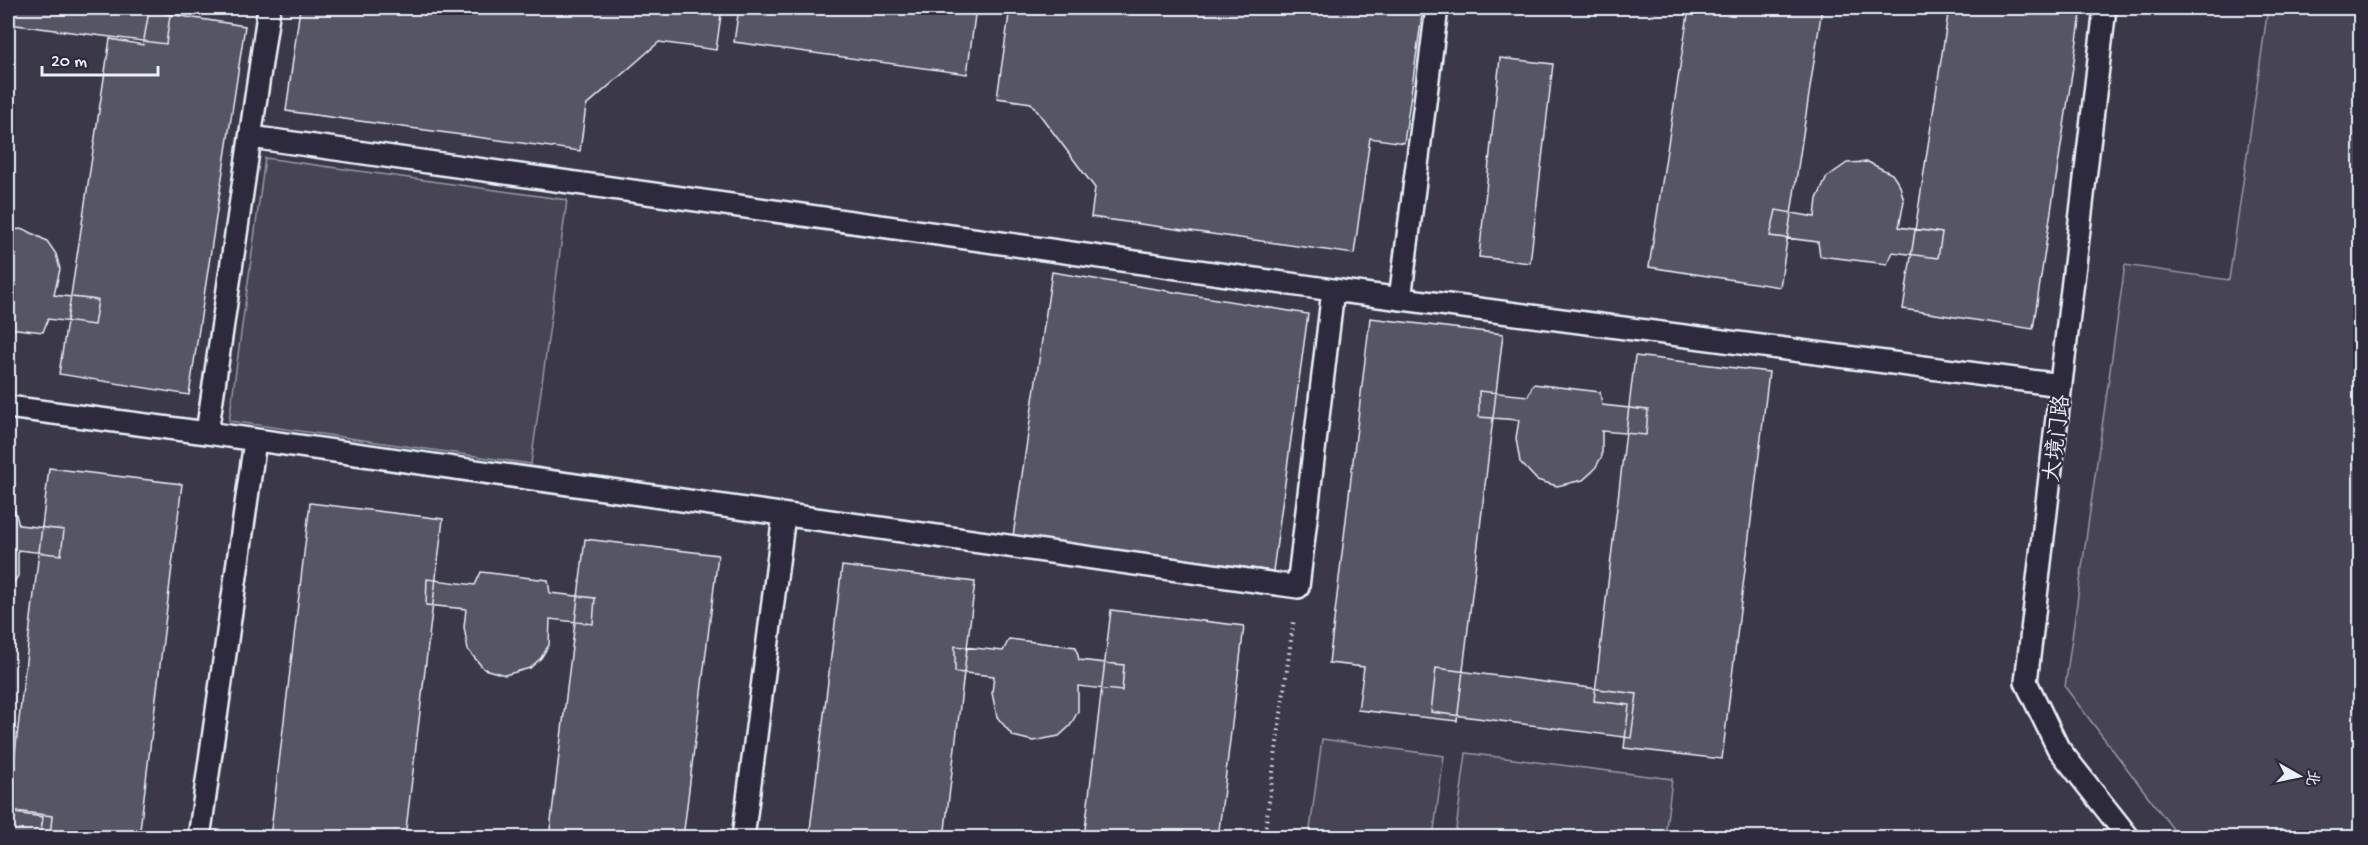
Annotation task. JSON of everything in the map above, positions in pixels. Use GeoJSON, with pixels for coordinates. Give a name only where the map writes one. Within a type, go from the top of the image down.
{"type":"FeatureCollection","features":[{"type":"Feature","properties":{"kind":"lane"},"geometry":{"type":"LineString","coordinates":[[207,434],[269,8]]}},
{"type":"Feature","properties":{"kind":"lane"},"geometry":{"type":"LineString","coordinates":[[1400,299],[1437,8]]}},
{"type":"Feature","properties":{"kind":"lane","name":"大境门路"},"geometry":{"type":"LineString","coordinates":[[2105,8],[2026,682],[2058,748],[2129,837]]}},
{"type":"Feature","properties":{"kind":"lane"},"geometry":{"type":"LineString","coordinates":[[251,137],[1333,290],[2061,385]]}},
{"type":"Feature","properties":{"kind":"lane"},"geometry":{"type":"LineString","coordinates":[[8,407],[1298,587],[1333,290]]}},
{"type":"Feature","properties":{"kind":"lane"},"geometry":{"type":"LineString","coordinates":[[199,837],[255,441]]}},
{"type":"Feature","properties":{"kind":"lane"},"geometry":{"type":"LineString","coordinates":[[743,837],[784,515]]}},
{"type":"Feature","properties":{"kind":"path"},"geometry":{"type":"LineString","coordinates":[[1264,837],[1298,587]]}},
{"type":"Feature","properties":{"kind":"shaded area"},"geometry":{"type":"Polygon","coordinates":[[[8,8],[2360,8],[2360,837],[8,837],[8,8]]]}},
{"type":"Feature","properties":{"kind":"shaded area"},"geometry":{"type":"Polygon","coordinates":[[[2268,8],[2360,8],[2360,837],[2179,837],[2065,687],[2125,265],[2229,280],[2268,8]]]}},
{"type":"Feature","properties":{"kind":"shaded area"},"geometry":{"type":"Polygon","coordinates":[[[265,158],[567,200],[531,464],[229,421],[265,158]]]}},
{"type":"Feature","properties":{"kind":"shaded area"},"geometry":{"type":"Polygon","coordinates":[[[1322,739],[1444,756],[1433,837],[1309,837],[1322,739]]]}},
{"type":"Feature","properties":{"kind":"shaded area"},"geometry":{"type":"Polygon","coordinates":[[[1466,753],[1672,779],[1665,837],[1455,837],[1466,753]]]}},
{"type":"Feature","properties":{"kind":"building"},"geometry":{"type":"Polygon","coordinates":[[[8,8],[171,8],[166,44],[8,24],[8,8]]]}},
{"type":"Feature","properties":{"kind":"building"},"geometry":{"type":"Polygon","coordinates":[[[300,8],[722,8],[716,50],[659,42],[586,106],[580,151],[286,111],[300,8]]]}},
{"type":"Feature","properties":{"kind":"building"},"geometry":{"type":"Polygon","coordinates":[[[739,8],[976,8],[967,74],[734,42],[739,8]]]}},
{"type":"Feature","properties":{"kind":"building"},"geometry":{"type":"Polygon","coordinates":[[[1010,8],[1423,8],[1404,143],[1370,138],[1354,254],[1091,217],[1095,188],[1031,103],[997,98],[1010,8]]]}},
{"type":"Feature","properties":{"kind":"building"},"geometry":{"type":"Polygon","coordinates":[[[1689,8],[1822,8],[1780,287],[1649,267],[1689,8]]]}},
{"type":"Feature","properties":{"kind":"building"},"geometry":{"type":"Polygon","coordinates":[[[1949,8],[2082,8],[2033,329],[1903,309],[1949,8]]]}},
{"type":"Feature","properties":{"kind":"building"},"geometry":{"type":"Polygon","coordinates":[[[149,11],[245,26],[189,395],[59,374],[110,39],[143,45],[149,11]]]}},
{"type":"Feature","properties":{"kind":"building"},"geometry":{"type":"Polygon","coordinates":[[[1500,58],[1553,64],[1530,263],[1479,257],[1500,58]]]}},
{"type":"Feature","properties":{"kind":"building"},"geometry":{"type":"Polygon","coordinates":[[[1868,162],[1892,174],[1900,186],[1904,201],[1899,227],[1942,233],[1938,258],[1893,252],[1887,264],[1820,256],[1818,242],[1770,236],[1776,210],[1815,217],[1817,199],[1827,177],[1847,163],[1868,162]]]}},
{"type":"Feature","properties":{"kind":"building"},"geometry":{"type":"Polygon","coordinates":[[[24,229],[47,241],[56,254],[60,269],[54,295],[98,300],[94,325],[48,319],[43,332],[8,328],[8,230],[24,229]]]}},
{"type":"Feature","properties":{"kind":"building"},"geometry":{"type":"Polygon","coordinates":[[[1052,272],[1308,314],[1273,571],[1013,536],[1052,272]]]}},
{"type":"Feature","properties":{"kind":"building"},"geometry":{"type":"Polygon","coordinates":[[[1370,318],[1503,334],[1457,721],[1358,710],[1364,667],[1329,663],[1370,318]]]}},
{"type":"Feature","properties":{"kind":"building"},"geometry":{"type":"Polygon","coordinates":[[[1635,356],[1769,372],[1722,759],[1624,748],[1629,705],[1594,701],[1635,356]]]}},
{"type":"Feature","properties":{"kind":"building"},"geometry":{"type":"Polygon","coordinates":[[[1533,384],[1600,392],[1602,405],[1648,410],[1646,435],[1602,431],[1602,456],[1594,470],[1583,480],[1557,486],[1537,480],[1520,462],[1516,438],[1519,420],[1479,417],[1479,391],[1528,396],[1533,384]]]}},
{"type":"Feature","properties":{"kind":"building"},"geometry":{"type":"Polygon","coordinates":[[[49,468],[182,484],[139,838],[40,838],[43,817],[8,812],[49,468]]]}},
{"type":"Feature","properties":{"kind":"building"},"geometry":{"type":"Polygon","coordinates":[[[310,503],[443,519],[405,838],[270,838],[310,503]]]}},
{"type":"Feature","properties":{"kind":"building"},"geometry":{"type":"Polygon","coordinates":[[[8,510],[15,511],[19,525],[64,530],[61,555],[18,550],[18,576],[8,591],[8,510]]]}},
{"type":"Feature","properties":{"kind":"building"},"geometry":{"type":"Polygon","coordinates":[[[585,539],[718,555],[683,838],[549,838],[585,539]]]}},
{"type":"Feature","properties":{"kind":"building"},"geometry":{"type":"Polygon","coordinates":[[[842,566],[975,582],[944,838],[809,838],[842,566]]]}},
{"type":"Feature","properties":{"kind":"building"},"geometry":{"type":"Polygon","coordinates":[[[481,572],[548,580],[550,593],[595,598],[593,624],[550,619],[549,645],[541,658],[530,668],[505,675],[484,669],[468,650],[464,627],[466,609],[426,605],[427,579],[475,585],[481,572]]]}},
{"type":"Feature","properties":{"kind":"building"},"geometry":{"type":"Polygon","coordinates":[[[1111,610],[1244,626],[1218,838],[1084,838],[1111,610]]]}},
{"type":"Feature","properties":{"kind":"building"},"geometry":{"type":"Polygon","coordinates":[[[1009,639],[1076,647],[1079,660],[1124,665],[1122,691],[1078,686],[1078,711],[1070,726],[1059,736],[1033,741],[1013,736],[997,717],[992,693],[994,676],[955,672],[955,646],[1003,651],[1009,639]]]}},
{"type":"Feature","properties":{"kind":"building"},"geometry":{"type":"Polygon","coordinates":[[[1436,668],[1637,694],[1631,738],[1431,712],[1436,668]]]}},
{"type":"Feature","properties":{"kind":"building"},"geometry":{"type":"Polygon","coordinates":[[[8,810],[52,816],[50,838],[8,838],[8,810]]]}}]}
